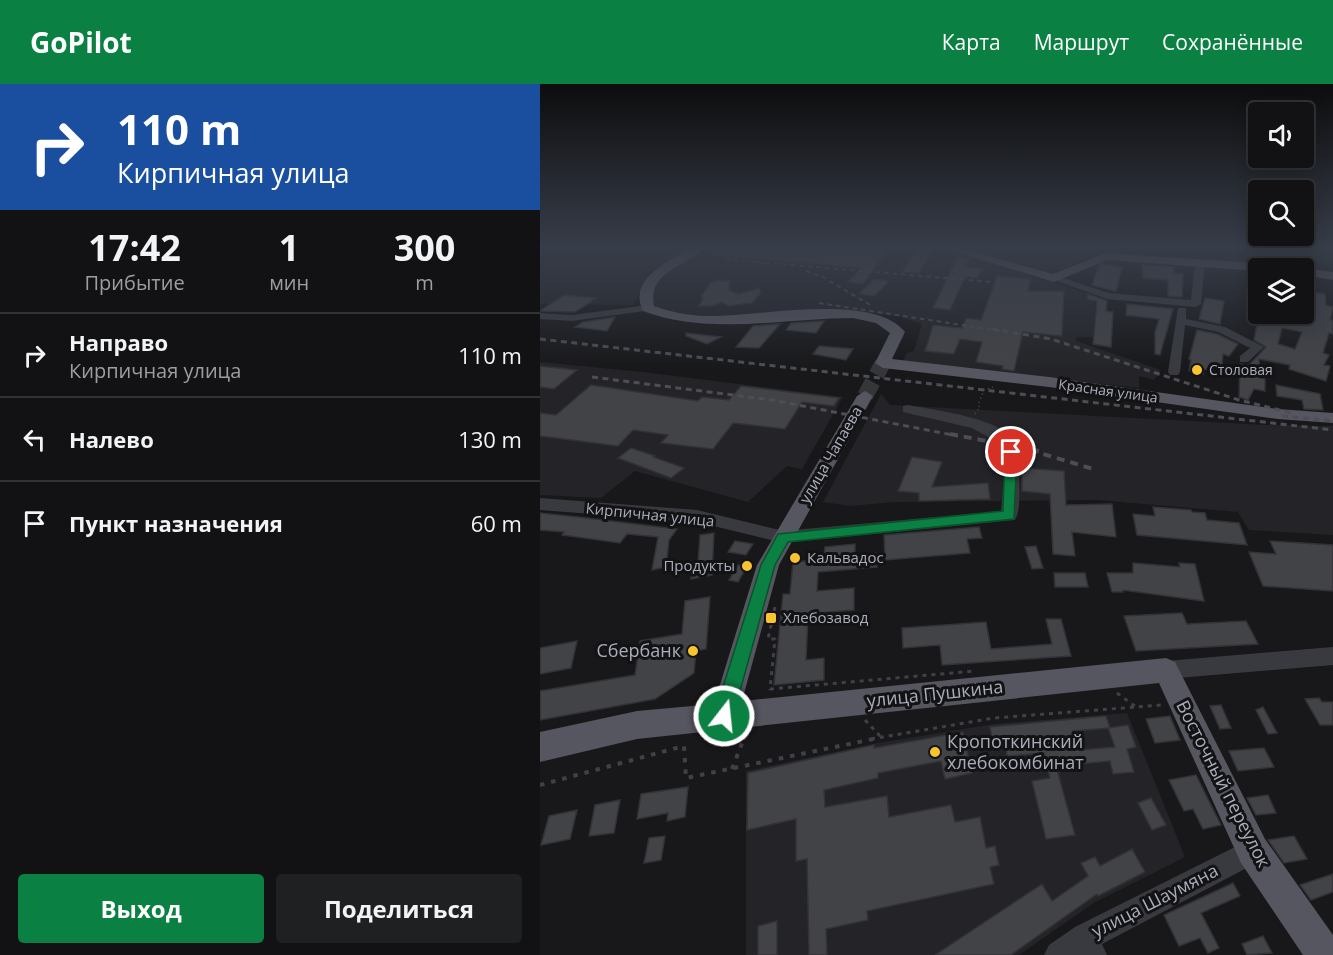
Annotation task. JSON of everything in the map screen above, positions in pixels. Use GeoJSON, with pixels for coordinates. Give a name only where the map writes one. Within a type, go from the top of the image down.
{"type":"FeatureCollection","features":[{"type":"Feature","properties":{"kind":"main road"},"geometry":{"type":"LineString","coordinates":[[648,308],[646,294],[649,289]]}},
{"type":"Feature","properties":{"kind":"main road","name":"Красная улица"},"geometry":{"type":"LineString","coordinates":[[648,308],[665,315],[698,320],[818,314],[853,315],[884,321],[894,326],[898,332],[883,363],[1049,382],[1278,414],[1333,418]]}},
{"type":"Feature","properties":{"kind":"main road","name":"улица Чапаева"},"geometry":{"type":"LineString","coordinates":[[724,716],[768,565],[865,396]]}},
{"type":"Feature","properties":{"kind":"main road","name":"улица Пушкина"},"geometry":{"type":"LineString","coordinates":[[540,747],[637,725],[1167,670]]}},
{"type":"Feature","properties":{"kind":"main road","name":"Восточный переулок"},"geometry":{"type":"LineString","coordinates":[[1167,670],[1253,851],[1325,955]]}},
{"type":"Feature","properties":{"kind":"street"},"geometry":{"type":"LineString","coordinates":[[1084,289],[1099,294],[1196,304],[1197,289]]}},
{"type":"Feature","properties":{"kind":"street"},"geometry":{"type":"LineString","coordinates":[[1174,372],[1183,303]]}},
{"type":"Feature","properties":{"kind":"street"},"geometry":{"type":"LineString","coordinates":[[540,316],[573,318],[648,308]]}},
{"type":"Feature","properties":{"kind":"street"},"geometry":{"type":"LineString","coordinates":[[1181,321],[1221,329],[1258,346],[1244,359]]}},
{"type":"Feature","properties":{"kind":"street"},"geometry":{"type":"LineString","coordinates":[[908,409],[968,424]]}},
{"type":"Feature","properties":{"kind":"street","name":"Кирпичная улица"},"geometry":{"type":"LineString","coordinates":[[540,504],[697,516],[783,537],[1009,516],[1011,452],[1007,440],[990,430],[968,424]]}},
{"type":"Feature","properties":{"kind":"street","name":"улица Пушкина"},"geometry":{"type":"LineString","coordinates":[[1167,670],[1333,657]]}},
{"type":"Feature","properties":{"kind":"street","name":"улица Шаумяна"},"geometry":{"type":"LineString","coordinates":[[1059,955],[1089,946],[1253,851]]}},
{"type":"Feature","properties":{"kind":"path"},"geometry":{"type":"LineString","coordinates":[[968,424],[980,407],[978,405],[984,390]]}},
{"type":"Feature","properties":{"kind":"path"},"geometry":{"type":"LineString","coordinates":[[777,597],[768,639],[775,639],[770,689],[981,670]]}},
{"type":"Feature","properties":{"kind":"path"},"geometry":{"type":"LineString","coordinates":[[1097,678],[1136,707]]}},
{"type":"Feature","properties":{"kind":"path"},"geometry":{"type":"LineString","coordinates":[[540,785],[684,746],[686,778],[881,737],[994,718],[1170,704]]}},
{"type":"Feature","properties":{"kind":"path"},"geometry":{"type":"LineString","coordinates":[[864,719],[881,737]]}},
{"type":"Feature","properties":{"kind":"path"},"geometry":{"type":"LineString","coordinates":[[732,769],[745,736],[752,732]]}},
{"type":"Feature","properties":{"kind":"shaded area"},"geometry":{"type":"Polygon","coordinates":[[[540,289],[641,289],[633,305],[540,304],[540,289]]]}},
{"type":"Feature","properties":{"kind":"shaded area"},"geometry":{"type":"Polygon","coordinates":[[[654,289],[1073,289],[1096,296],[1093,337],[1076,337],[1076,341],[1161,370],[1154,380],[1139,376],[1139,388],[903,361],[907,353],[914,351],[922,324],[901,317],[862,312],[710,317],[660,312],[664,308],[652,306],[654,289]]]}},
{"type":"Feature","properties":{"kind":"shaded area"},"geometry":{"type":"Polygon","coordinates":[[[540,362],[643,372],[843,397],[802,469],[787,466],[748,502],[635,471],[601,498],[540,495],[540,362]]]}},
{"type":"Feature","properties":{"kind":"shaded area"},"geometry":{"type":"Polygon","coordinates":[[[881,394],[890,405],[1267,425],[1333,426],[1333,535],[1249,530],[1238,512],[1098,500],[895,502],[850,506],[823,502],[881,394]]]}},
{"type":"Feature","properties":{"kind":"shaded area"},"geometry":{"type":"Polygon","coordinates":[[[1127,713],[1185,857],[1095,902],[1019,955],[746,955],[746,771],[878,743],[994,724],[1127,713]]]}},
{"type":"Feature","properties":{"kind":"building"},"geometry":{"type":"Polygon","coordinates":[[[706,289],[729,289],[738,294],[759,289],[761,293],[752,303],[728,306],[722,302],[712,306],[699,306],[703,298],[701,296],[706,289]]]}},
{"type":"Feature","properties":{"kind":"building"},"geometry":{"type":"Polygon","coordinates":[[[864,289],[882,289],[875,296],[859,294],[864,289]]]}},
{"type":"Feature","properties":{"kind":"building"},"geometry":{"type":"Polygon","coordinates":[[[942,289],[960,289],[950,310],[933,308],[942,289]]]}},
{"type":"Feature","properties":{"kind":"building"},"geometry":{"type":"Polygon","coordinates":[[[992,289],[1064,291],[1062,336],[1023,332],[1014,371],[1002,369],[1003,366],[976,362],[982,342],[960,339],[954,354],[925,351],[933,325],[962,328],[966,318],[981,320],[992,289]]]}},
{"type":"Feature","properties":{"kind":"building"},"geometry":{"type":"Polygon","coordinates":[[[1168,289],[1182,289],[1182,297],[1168,296],[1168,289]]]}},
{"type":"Feature","properties":{"kind":"building"},"geometry":{"type":"Polygon","coordinates":[[[1314,292],[1325,294],[1326,305],[1333,307],[1330,320],[1333,320],[1333,334],[1329,333],[1323,353],[1329,355],[1324,365],[1330,366],[1326,381],[1289,369],[1290,365],[1259,359],[1260,378],[1265,379],[1265,391],[1254,389],[1248,400],[1239,397],[1240,364],[1249,365],[1266,347],[1254,340],[1257,324],[1314,324],[1314,292]],[[1282,328],[1278,344],[1295,349],[1302,332],[1282,328]]]}},
{"type":"Feature","properties":{"kind":"building"},"geometry":{"type":"Polygon","coordinates":[[[1088,294],[1107,301],[1106,311],[1113,312],[1111,347],[1093,344],[1097,301],[1087,299],[1088,294]]]}},
{"type":"Feature","properties":{"kind":"building"},"geometry":{"type":"Polygon","coordinates":[[[564,295],[597,298],[575,312],[540,311],[564,295]]]}},
{"type":"Feature","properties":{"kind":"building"},"geometry":{"type":"Polygon","coordinates":[[[1205,298],[1224,301],[1220,324],[1199,319],[1205,298]]]}},
{"type":"Feature","properties":{"kind":"building"},"geometry":{"type":"Polygon","coordinates":[[[1127,304],[1173,309],[1160,355],[1155,354],[1155,332],[1159,319],[1126,315],[1127,304]]]}},
{"type":"Feature","properties":{"kind":"building"},"geometry":{"type":"Polygon","coordinates":[[[615,317],[607,331],[575,327],[583,322],[615,317]]]}},
{"type":"Feature","properties":{"kind":"building"},"geometry":{"type":"Polygon","coordinates":[[[824,321],[816,333],[786,330],[791,323],[824,321]]]}},
{"type":"Feature","properties":{"kind":"building"},"geometry":{"type":"Polygon","coordinates":[[[780,324],[759,348],[736,347],[753,326],[780,324]]]}},
{"type":"Feature","properties":{"kind":"building"},"geometry":{"type":"Polygon","coordinates":[[[1197,330],[1217,334],[1238,344],[1229,356],[1223,354],[1222,365],[1210,363],[1209,370],[1204,369],[1203,374],[1189,371],[1191,360],[1189,359],[1197,330]]]}},
{"type":"Feature","properties":{"kind":"building"},"geometry":{"type":"Polygon","coordinates":[[[686,333],[721,337],[707,344],[686,336],[686,333]]]}},
{"type":"Feature","properties":{"kind":"building"},"geometry":{"type":"Polygon","coordinates":[[[819,346],[853,349],[846,360],[813,354],[819,346]]]}},
{"type":"Feature","properties":{"kind":"building"},"geometry":{"type":"Polygon","coordinates":[[[540,366],[577,370],[554,389],[540,387],[540,366]]]}},
{"type":"Feature","properties":{"kind":"building"},"geometry":{"type":"Polygon","coordinates":[[[591,385],[698,401],[702,397],[729,400],[741,386],[839,398],[834,406],[802,402],[785,429],[733,423],[713,449],[661,443],[668,435],[633,430],[618,446],[540,436],[540,413],[556,415],[591,385]]]}},
{"type":"Feature","properties":{"kind":"building"},"geometry":{"type":"Polygon","coordinates":[[[1276,385],[1320,394],[1323,410],[1304,409],[1302,400],[1277,396],[1276,385]]]}},
{"type":"Feature","properties":{"kind":"building"},"geometry":{"type":"Polygon","coordinates":[[[631,448],[684,468],[671,478],[618,458],[631,448]]]}},
{"type":"Feature","properties":{"kind":"building"},"geometry":{"type":"Polygon","coordinates":[[[912,457],[942,462],[932,487],[988,483],[990,499],[919,501],[919,493],[898,491],[912,457]]]}},
{"type":"Feature","properties":{"kind":"building"},"geometry":{"type":"Polygon","coordinates":[[[1022,468],[1064,471],[1066,505],[1112,504],[1116,537],[1072,532],[1075,556],[1053,554],[1050,494],[1022,491],[1022,468]]]}},
{"type":"Feature","properties":{"kind":"building"},"geometry":{"type":"Polygon","coordinates":[[[1153,507],[1191,510],[1205,513],[1207,520],[1239,523],[1247,545],[1137,535],[1133,514],[1155,516],[1153,507]]]}},
{"type":"Feature","properties":{"kind":"building"},"geometry":{"type":"Polygon","coordinates":[[[540,513],[677,529],[669,540],[666,567],[652,570],[658,537],[627,534],[620,543],[562,535],[564,532],[540,530],[540,513]]]}},
{"type":"Feature","properties":{"kind":"building"},"geometry":{"type":"Polygon","coordinates":[[[979,527],[982,538],[967,539],[970,553],[885,560],[884,535],[979,527]]]}},
{"type":"Feature","properties":{"kind":"building"},"geometry":{"type":"Polygon","coordinates":[[[714,533],[712,575],[691,579],[692,564],[698,563],[700,535],[714,533]]]}},
{"type":"Feature","properties":{"kind":"building"},"geometry":{"type":"Polygon","coordinates":[[[735,541],[753,544],[746,555],[728,552],[735,541]]]}},
{"type":"Feature","properties":{"kind":"building"},"geometry":{"type":"Polygon","coordinates":[[[1270,541],[1333,545],[1333,591],[1263,586],[1249,552],[1276,554],[1270,541]]]}},
{"type":"Feature","properties":{"kind":"building"},"geometry":{"type":"Polygon","coordinates":[[[855,544],[855,555],[876,553],[877,567],[818,572],[817,591],[854,588],[854,610],[808,614],[806,660],[824,658],[824,680],[774,685],[783,594],[790,594],[793,562],[816,560],[816,556],[824,555],[825,547],[855,544]]]}},
{"type":"Feature","properties":{"kind":"building"},"geometry":{"type":"Polygon","coordinates":[[[1036,546],[1043,568],[1032,569],[1025,547],[1036,546]]]}},
{"type":"Feature","properties":{"kind":"building"},"geometry":{"type":"Polygon","coordinates":[[[1133,563],[1180,567],[1179,563],[1195,564],[1204,601],[1123,590],[1123,592],[1112,592],[1107,573],[1133,573],[1133,563]]]}},
{"type":"Feature","properties":{"kind":"building"},"geometry":{"type":"Polygon","coordinates":[[[738,565],[747,566],[738,582],[729,580],[738,565]]]}},
{"type":"Feature","properties":{"kind":"building"},"geometry":{"type":"Polygon","coordinates":[[[1054,573],[1085,573],[1088,587],[1055,587],[1054,573]]]}},
{"type":"Feature","properties":{"kind":"building"},"geometry":{"type":"Polygon","coordinates":[[[710,597],[706,649],[696,651],[694,673],[655,699],[540,720],[540,691],[635,675],[640,641],[682,634],[685,601],[710,597]]]}},
{"type":"Feature","properties":{"kind":"building"},"geometry":{"type":"Polygon","coordinates":[[[1182,613],[1187,624],[1246,621],[1258,644],[1136,651],[1124,616],[1182,613]]]}},
{"type":"Feature","properties":{"kind":"building"},"geometry":{"type":"Polygon","coordinates":[[[1046,619],[1061,619],[1071,656],[942,665],[940,645],[903,648],[902,628],[986,622],[991,649],[1052,644],[1046,619]]]}},
{"type":"Feature","properties":{"kind":"building"},"geometry":{"type":"Polygon","coordinates":[[[577,641],[571,668],[540,674],[540,648],[577,641]]]}},
{"type":"Feature","properties":{"kind":"building"},"geometry":{"type":"Polygon","coordinates":[[[1319,698],[1322,702],[1333,702],[1333,725],[1320,725],[1305,699],[1319,698]]]}},
{"type":"Feature","properties":{"kind":"building"},"geometry":{"type":"Polygon","coordinates":[[[1221,705],[1231,728],[1220,729],[1210,706],[1221,705]]]}},
{"type":"Feature","properties":{"kind":"building"},"geometry":{"type":"Polygon","coordinates":[[[1263,707],[1277,733],[1268,734],[1256,710],[1263,707]]]}},
{"type":"Feature","properties":{"kind":"building"},"geometry":{"type":"Polygon","coordinates":[[[1106,716],[1110,728],[1128,725],[1136,747],[1127,749],[1134,772],[1113,774],[1110,761],[1056,766],[1075,835],[1046,839],[1032,781],[1050,778],[1044,753],[1007,756],[1005,742],[993,744],[990,727],[1106,716]],[[1108,728],[1073,731],[1079,750],[1115,747],[1108,728]]]}},
{"type":"Feature","properties":{"kind":"building"},"geometry":{"type":"Polygon","coordinates":[[[1170,716],[1180,740],[1155,743],[1146,719],[1170,716]]]}},
{"type":"Feature","properties":{"kind":"building"},"geometry":{"type":"Polygon","coordinates":[[[963,732],[972,773],[945,779],[941,761],[878,773],[878,778],[824,790],[825,807],[887,796],[889,817],[951,805],[955,822],[980,817],[986,848],[995,846],[999,865],[990,867],[994,884],[867,911],[868,920],[826,929],[827,955],[809,955],[807,859],[796,861],[796,819],[747,830],[748,773],[874,745],[874,748],[963,732]]]}},
{"type":"Feature","properties":{"kind":"building"},"geometry":{"type":"Polygon","coordinates":[[[1264,748],[1274,767],[1238,771],[1229,751],[1264,748]]]}},
{"type":"Feature","properties":{"kind":"building"},"geometry":{"type":"Polygon","coordinates":[[[1196,775],[1221,825],[1203,829],[1193,809],[1184,811],[1169,780],[1196,775]]]}},
{"type":"Feature","properties":{"kind":"building"},"geometry":{"type":"Polygon","coordinates":[[[688,787],[685,817],[667,821],[668,813],[637,819],[641,794],[688,787]]]}},
{"type":"Feature","properties":{"kind":"building"},"geometry":{"type":"Polygon","coordinates":[[[1268,795],[1276,813],[1256,815],[1247,798],[1268,795]]]}},
{"type":"Feature","properties":{"kind":"building"},"geometry":{"type":"Polygon","coordinates":[[[1151,798],[1166,825],[1152,830],[1138,803],[1151,798]]]}},
{"type":"Feature","properties":{"kind":"building"},"geometry":{"type":"Polygon","coordinates":[[[620,800],[614,833],[589,836],[595,805],[620,800]]]}},
{"type":"Feature","properties":{"kind":"building"},"geometry":{"type":"Polygon","coordinates":[[[577,810],[570,839],[541,845],[549,816],[577,810]]]}},
{"type":"Feature","properties":{"kind":"building"},"geometry":{"type":"Polygon","coordinates":[[[665,836],[661,860],[644,863],[649,838],[665,836]]]}},
{"type":"Feature","properties":{"kind":"building"},"geometry":{"type":"Polygon","coordinates":[[[1294,836],[1307,859],[1284,863],[1268,840],[1294,836]]]}},
{"type":"Feature","properties":{"kind":"building"},"geometry":{"type":"Polygon","coordinates":[[[1132,849],[1145,872],[1098,896],[1097,894],[1011,955],[935,955],[1042,884],[1052,901],[1088,876],[1081,863],[1095,857],[1100,866],[1132,849]]]}},
{"type":"Feature","properties":{"kind":"building"},"geometry":{"type":"Polygon","coordinates":[[[1333,874],[1333,892],[1311,900],[1300,885],[1333,874]]]}},
{"type":"Feature","properties":{"kind":"building"},"geometry":{"type":"Polygon","coordinates":[[[1233,883],[1240,896],[1201,913],[1219,948],[1208,953],[1200,938],[1179,946],[1164,915],[1233,883]]]}},
{"type":"Feature","properties":{"kind":"building"},"geometry":{"type":"Polygon","coordinates":[[[777,921],[777,955],[758,955],[758,926],[777,921]]]}},
{"type":"Feature","properties":{"kind":"building"},"geometry":{"type":"Polygon","coordinates":[[[1263,936],[1272,953],[1247,955],[1242,944],[1263,936]]]}},
{"type":"Feature","properties":{"kind":"tunnel"},"geometry":{"type":"LineString","coordinates":[[865,396],[883,363]]}},
{"type":"Feature","properties":{"kind":"railway"},"geometry":{"type":"LineString","coordinates":[[843,289],[872,306]]}},
{"type":"Feature","properties":{"kind":"railway"},"geometry":{"type":"LineString","coordinates":[[819,303],[1001,331]]}},
{"type":"Feature","properties":{"kind":"railway"},"geometry":{"type":"LineString","coordinates":[[992,329],[1051,339],[1239,400],[1292,413]]}},
{"type":"Feature","properties":{"kind":"railway"},"geometry":{"type":"LineString","coordinates":[[540,339],[1333,430]]}},
{"type":"Feature","properties":{"kind":"railway"},"geometry":{"type":"LineString","coordinates":[[592,377],[772,400],[958,436]]}},
{"type":"Feature","properties":{"kind":"railway"},"geometry":{"type":"LineString","coordinates":[[1282,416],[1333,421]]}},
{"type":"Feature","properties":{"kind":"railway"},"geometry":{"type":"LineString","coordinates":[[950,434],[1039,451]]}},
{"type":"Feature","properties":{"kind":"railway"},"geometry":{"type":"LineString","coordinates":[[1030,450],[1093,469]]}},
{"type":"Feature","properties":{"kind":"place","name":"Столовая"},"geometry":{"type":"Point","coordinates":[1197,370]}},
{"type":"Feature","properties":{"kind":"place","name":"Кальвадос"},"geometry":{"type":"Point","coordinates":[795,558]}},
{"type":"Feature","properties":{"kind":"place","name":"Продукты"},"geometry":{"type":"Point","coordinates":[747,566]}},
{"type":"Feature","properties":{"kind":"place","name":"Хлебозавод"},"geometry":{"type":"Point","coordinates":[771,618]}},
{"type":"Feature","properties":{"kind":"place","name":"Сбербанк"},"geometry":{"type":"Point","coordinates":[693,651]}},
{"type":"Feature","properties":{"kind":"place","name":"Кропоткинский хлебокомбинат"},"geometry":{"type":"Point","coordinates":[935,752]}},
{"type":"Feature","properties":{"kind":"route"},"geometry":{"type":"LineString","coordinates":[[724,716],[768,565],[783,537],[880,526],[1009,516],[1011,452]]}}]}
